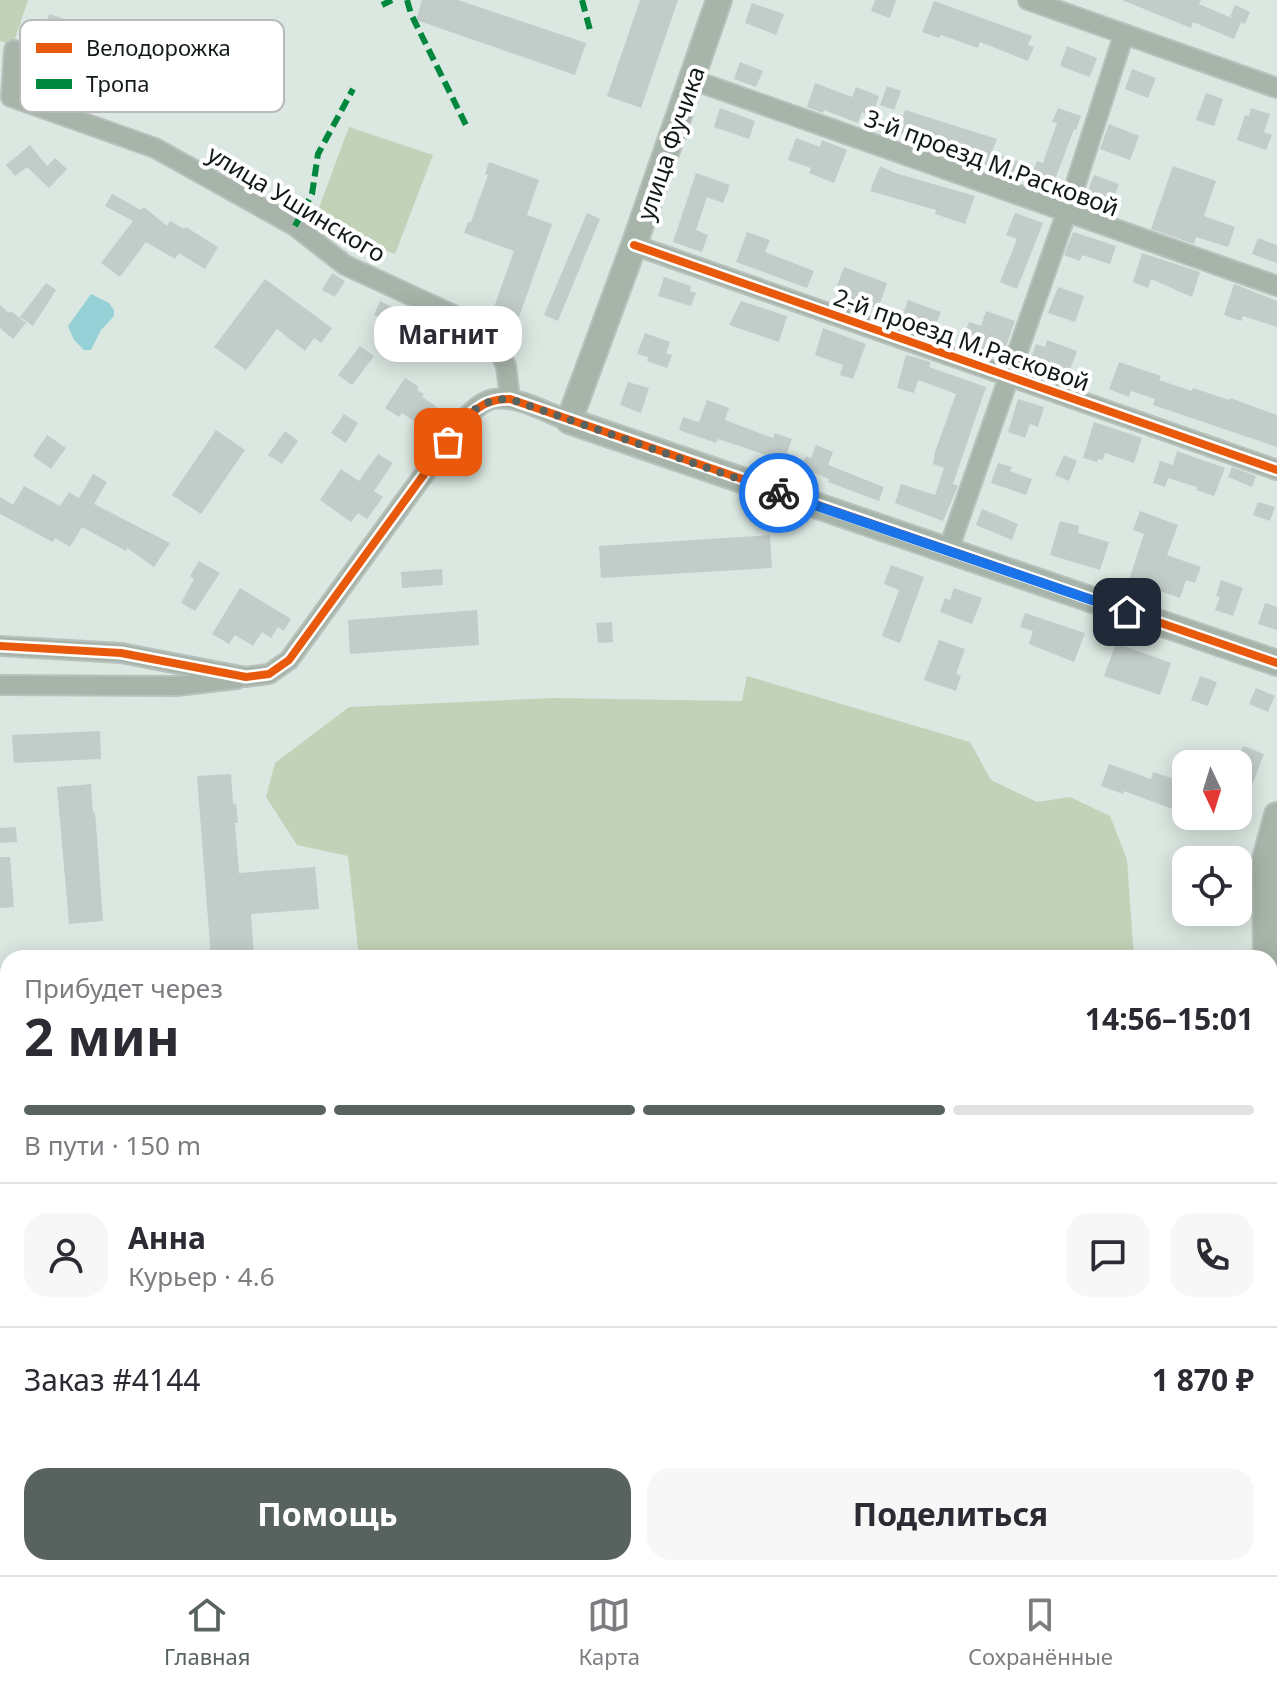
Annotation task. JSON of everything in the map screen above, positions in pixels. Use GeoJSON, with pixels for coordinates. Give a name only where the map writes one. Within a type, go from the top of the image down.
{"type":"FeatureCollection","features":[{"type":"Feature","properties":{"kind":"street","name":"улица Фучика"},"geometry":{"type":"LineString","coordinates":[[569,421],[719,0]]}},
{"type":"Feature","properties":{"kind":"street"},"geometry":{"type":"LineString","coordinates":[[1028,0],[1277,88]]}},
{"type":"Feature","properties":{"kind":"street"},"geometry":{"type":"LineString","coordinates":[[948,551],[1066,214],[1124,34]]}},
{"type":"Feature","properties":{"kind":"street","name":"улица Ушинского"},"geometry":{"type":"LineString","coordinates":[[14,50],[11,97],[20,100]]}},
{"type":"Feature","properties":{"kind":"street","name":"3-й проезд М.Расковой"},"geometry":{"type":"LineString","coordinates":[[693,80],[1277,286]]}},
{"type":"Feature","properties":{"kind":"street","name":"улица Ушинского"},"geometry":{"type":"LineString","coordinates":[[53,112],[155,148],[295,226],[345,265],[460,318],[498,349],[506,366],[510,399]]}},
{"type":"Feature","properties":{"kind":"street","name":"2-й проезд М.Расковой"},"geometry":{"type":"LineString","coordinates":[[634,245],[1277,470]]}},
{"type":"Feature","properties":{"kind":"street"},"geometry":{"type":"LineString","coordinates":[[0,685],[176,686],[216,684],[269,674],[289,660],[465,418],[493,399],[510,399],[1277,663]]}},
{"type":"Feature","properties":{"kind":"street"},"geometry":{"type":"LineString","coordinates":[[0,646],[121,653],[246,677]]}},
{"type":"Feature","properties":{"kind":"street"},"geometry":{"type":"LineString","coordinates":[[1269,949],[1265,859],[1277,815]]}},
{"type":"Feature","properties":{"kind":"green space"},"geometry":{"type":"Polygon","coordinates":[[[0,0],[28,0],[13,45],[0,41],[0,0]]]}},
{"type":"Feature","properties":{"kind":"green space"},"geometry":{"type":"Polygon","coordinates":[[[349,127],[433,155],[395,254],[313,224],[349,127]]]}},
{"type":"Feature","properties":{"kind":"green space"},"geometry":{"type":"Polygon","coordinates":[[[747,676],[970,742],[991,780],[1037,802],[1070,797],[1110,816],[1127,860],[1133,950],[358,950],[348,856],[297,845],[266,797],[275,763],[349,707],[553,698],[742,701],[747,676]]]}},
{"type":"Feature","properties":{"kind":"water"},"geometry":{"type":"Polygon","coordinates":[[[91,294],[109,303],[114,316],[101,330],[91,350],[84,350],[74,340],[68,326],[91,294]]]}},
{"type":"Feature","properties":{"kind":"building"},"geometry":{"type":"Polygon","coordinates":[[[422,0],[458,0],[586,43],[575,75],[416,20],[422,0]]]}},
{"type":"Feature","properties":{"kind":"building"},"geometry":{"type":"Polygon","coordinates":[[[640,0],[678,0],[641,108],[607,96],[640,0]]]}},
{"type":"Feature","properties":{"kind":"building"},"geometry":{"type":"Polygon","coordinates":[[[875,0],[896,0],[890,18],[871,11],[875,0]]]}},
{"type":"Feature","properties":{"kind":"building"},"geometry":{"type":"Polygon","coordinates":[[[1122,0],[1201,0],[1199,4],[1241,22],[1234,39],[1193,22],[1191,28],[1122,0]]]}},
{"type":"Feature","properties":{"kind":"building"},"geometry":{"type":"Polygon","coordinates":[[[934,1],[1032,36],[1028,45],[1034,47],[1028,61],[980,42],[978,48],[922,32],[934,1]]]}},
{"type":"Feature","properties":{"kind":"building"},"geometry":{"type":"Polygon","coordinates":[[[752,3],[784,14],[776,35],[745,23],[752,3]]]}},
{"type":"Feature","properties":{"kind":"building"},"geometry":{"type":"Polygon","coordinates":[[[1235,5],[1250,12],[1245,24],[1230,17],[1235,5]]]}},
{"type":"Feature","properties":{"kind":"building"},"geometry":{"type":"Polygon","coordinates":[[[49,14],[67,20],[47,20],[49,14]]]}},
{"type":"Feature","properties":{"kind":"building"},"geometry":{"type":"Polygon","coordinates":[[[1067,46],[1097,58],[1090,77],[1060,66],[1067,46]]]}},
{"type":"Feature","properties":{"kind":"building"},"geometry":{"type":"Polygon","coordinates":[[[740,62],[763,71],[756,87],[734,79],[740,62]]]}},
{"type":"Feature","properties":{"kind":"building"},"geometry":{"type":"Polygon","coordinates":[[[1132,69],[1156,78],[1148,98],[1125,89],[1132,69]]]}},
{"type":"Feature","properties":{"kind":"building"},"geometry":{"type":"Polygon","coordinates":[[[815,83],[852,97],[856,87],[879,96],[872,116],[862,112],[858,123],[807,107],[815,83]]]}},
{"type":"Feature","properties":{"kind":"building"},"geometry":{"type":"Polygon","coordinates":[[[887,86],[901,91],[894,110],[880,105],[887,86]]]}},
{"type":"Feature","properties":{"kind":"building"},"geometry":{"type":"Polygon","coordinates":[[[1206,93],[1223,99],[1214,126],[1196,120],[1206,93]]]}},
{"type":"Feature","properties":{"kind":"building"},"geometry":{"type":"Polygon","coordinates":[[[720,108],[755,121],[749,139],[714,127],[720,108]]]}},
{"type":"Feature","properties":{"kind":"building"},"geometry":{"type":"Polygon","coordinates":[[[1058,108],[1081,116],[1053,185],[1031,177],[1037,161],[1043,163],[1057,123],[1052,122],[1058,108]]]}},
{"type":"Feature","properties":{"kind":"building"},"geometry":{"type":"Polygon","coordinates":[[[1251,108],[1270,114],[1264,132],[1272,135],[1266,150],[1237,140],[1245,115],[1249,116],[1251,108]]]}},
{"type":"Feature","properties":{"kind":"building"},"geometry":{"type":"Polygon","coordinates":[[[905,110],[997,139],[992,152],[1020,162],[1014,178],[971,158],[897,132],[905,110]]]}},
{"type":"Feature","properties":{"kind":"building"},"geometry":{"type":"Polygon","coordinates":[[[1109,124],[1139,136],[1130,160],[1100,149],[1109,124]]]}},
{"type":"Feature","properties":{"kind":"building"},"geometry":{"type":"Polygon","coordinates":[[[796,138],[820,147],[822,140],[847,150],[834,183],[809,173],[811,168],[788,160],[796,138]]]}},
{"type":"Feature","properties":{"kind":"building"},"geometry":{"type":"Polygon","coordinates":[[[30,145],[47,166],[55,158],[67,169],[49,188],[27,167],[15,176],[6,165],[30,145]]]}},
{"type":"Feature","properties":{"kind":"building"},"geometry":{"type":"Polygon","coordinates":[[[489,162],[539,180],[527,215],[552,224],[519,317],[494,307],[514,251],[464,233],[488,175],[485,174],[489,162]]]}},
{"type":"Feature","properties":{"kind":"building"},"geometry":{"type":"Polygon","coordinates":[[[880,166],[975,196],[965,224],[935,214],[936,210],[870,191],[880,166]]]}},
{"type":"Feature","properties":{"kind":"building"},"geometry":{"type":"Polygon","coordinates":[[[1173,166],[1216,181],[1204,216],[1235,227],[1228,247],[1196,237],[1194,244],[1151,229],[1173,166]]]}},
{"type":"Feature","properties":{"kind":"building"},"geometry":{"type":"Polygon","coordinates":[[[696,173],[730,185],[723,203],[707,197],[696,230],[708,235],[702,252],[673,242],[696,173]]]}},
{"type":"Feature","properties":{"kind":"building"},"geometry":{"type":"Polygon","coordinates":[[[1094,175],[1119,184],[1110,207],[1085,198],[1094,175]]]}},
{"type":"Feature","properties":{"kind":"building"},"geometry":{"type":"Polygon","coordinates":[[[112,194],[141,210],[144,207],[167,226],[170,221],[184,229],[186,227],[218,247],[205,269],[179,253],[175,259],[146,242],[120,277],[101,263],[133,221],[105,206],[112,194]]]}},
{"type":"Feature","properties":{"kind":"building"},"geometry":{"type":"Polygon","coordinates":[[[587,213],[600,219],[558,321],[544,315],[587,213]]]}},
{"type":"Feature","properties":{"kind":"building"},"geometry":{"type":"Polygon","coordinates":[[[1015,213],[1043,223],[1017,289],[1000,282],[1017,239],[1006,235],[1015,213]]]}},
{"type":"Feature","properties":{"kind":"building"},"geometry":{"type":"Polygon","coordinates":[[[747,232],[770,240],[765,252],[814,271],[807,288],[736,262],[747,232]]]}},
{"type":"Feature","properties":{"kind":"building"},"geometry":{"type":"Polygon","coordinates":[[[1073,232],[1116,246],[1110,264],[1082,255],[1080,261],[1064,255],[1073,232]]]}},
{"type":"Feature","properties":{"kind":"building"},"geometry":{"type":"Polygon","coordinates":[[[1258,238],[1277,245],[1277,263],[1252,254],[1258,238]]]}},
{"type":"Feature","properties":{"kind":"building"},"geometry":{"type":"Polygon","coordinates":[[[1142,253],[1200,272],[1192,297],[1151,279],[1148,288],[1133,282],[1142,253]]]}},
{"type":"Feature","properties":{"kind":"building"},"geometry":{"type":"Polygon","coordinates":[[[844,267],[887,283],[878,309],[834,294],[844,267]]]}},
{"type":"Feature","properties":{"kind":"building"},"geometry":{"type":"Polygon","coordinates":[[[332,273],[345,281],[335,297],[322,290],[332,273]]]}},
{"type":"Feature","properties":{"kind":"building"},"geometry":{"type":"Polygon","coordinates":[[[664,277],[691,286],[690,291],[696,293],[691,306],[658,296],[664,277]]]}},
{"type":"Feature","properties":{"kind":"building"},"geometry":{"type":"Polygon","coordinates":[[[265,279],[332,328],[321,343],[314,338],[305,351],[277,329],[246,370],[214,347],[265,279]]]}},
{"type":"Feature","properties":{"kind":"building"},"geometry":{"type":"Polygon","coordinates":[[[46,283],[56,290],[33,326],[20,317],[46,283]]]}},
{"type":"Feature","properties":{"kind":"building"},"geometry":{"type":"Polygon","coordinates":[[[1234,284],[1277,301],[1277,327],[1243,316],[1241,321],[1224,315],[1234,284]]]}},
{"type":"Feature","properties":{"kind":"building"},"geometry":{"type":"Polygon","coordinates":[[[1058,287],[1084,296],[1075,322],[1048,313],[1058,287]]]}},
{"type":"Feature","properties":{"kind":"building"},"geometry":{"type":"Polygon","coordinates":[[[908,300],[941,312],[934,329],[902,317],[908,300]]]}},
{"type":"Feature","properties":{"kind":"building"},"geometry":{"type":"Polygon","coordinates":[[[380,301],[394,308],[387,322],[374,315],[380,301]]]}},
{"type":"Feature","properties":{"kind":"building"},"geometry":{"type":"Polygon","coordinates":[[[741,301],[787,316],[779,342],[729,325],[741,301]]]}},
{"type":"Feature","properties":{"kind":"building"},"geometry":{"type":"Polygon","coordinates":[[[0,305],[26,323],[13,339],[0,328],[0,305]]]}},
{"type":"Feature","properties":{"kind":"building"},"geometry":{"type":"Polygon","coordinates":[[[986,311],[1015,321],[1002,357],[974,347],[976,341],[964,336],[969,322],[981,326],[986,311]]]}},
{"type":"Feature","properties":{"kind":"building"},"geometry":{"type":"Polygon","coordinates":[[[823,328],[866,344],[853,379],[840,375],[843,365],[815,355],[823,328]]]}},
{"type":"Feature","properties":{"kind":"building"},"geometry":{"type":"Polygon","coordinates":[[[645,333],[670,342],[666,353],[672,355],[667,368],[637,354],[645,333]]]}},
{"type":"Feature","properties":{"kind":"building"},"geometry":{"type":"Polygon","coordinates":[[[1047,340],[1077,351],[1066,381],[1028,367],[1036,344],[1045,347],[1047,340]]]}},
{"type":"Feature","properties":{"kind":"building"},"geometry":{"type":"Polygon","coordinates":[[[360,346],[374,356],[352,385],[338,375],[360,346]]]}},
{"type":"Feature","properties":{"kind":"building"},"geometry":{"type":"Polygon","coordinates":[[[906,355],[931,362],[929,367],[986,387],[953,484],[958,486],[943,521],[895,503],[901,484],[935,495],[944,468],[933,464],[935,452],[956,394],[918,380],[914,393],[897,388],[906,355]]]}},
{"type":"Feature","properties":{"kind":"building"},"geometry":{"type":"Polygon","coordinates":[[[1119,362],[1161,376],[1159,380],[1192,391],[1193,388],[1230,398],[1277,415],[1277,447],[1153,405],[1155,399],[1131,391],[1129,397],[1109,389],[1119,362]]]}},
{"type":"Feature","properties":{"kind":"building"},"geometry":{"type":"Polygon","coordinates":[[[405,378],[419,387],[417,390],[424,394],[422,397],[437,407],[423,427],[402,413],[399,417],[385,408],[405,378]]]}},
{"type":"Feature","properties":{"kind":"building"},"geometry":{"type":"Polygon","coordinates":[[[628,382],[649,388],[641,413],[620,405],[628,382]]]}},
{"type":"Feature","properties":{"kind":"building"},"geometry":{"type":"Polygon","coordinates":[[[1018,399],[1044,407],[1038,427],[1030,424],[1025,438],[1008,432],[1018,399]]]}},
{"type":"Feature","properties":{"kind":"building"},"geometry":{"type":"Polygon","coordinates":[[[707,400],[729,408],[725,420],[773,438],[775,433],[792,439],[784,461],[718,439],[716,443],[679,430],[683,417],[699,422],[707,400]]]}},
{"type":"Feature","properties":{"kind":"building"},"geometry":{"type":"Polygon","coordinates":[[[344,414],[358,423],[346,443],[331,433],[344,414]]]}},
{"type":"Feature","properties":{"kind":"building"},"geometry":{"type":"Polygon","coordinates":[[[1094,422],[1142,438],[1134,463],[1105,453],[1103,460],[1098,459],[1097,462],[1083,458],[1094,422]]]}},
{"type":"Feature","properties":{"kind":"building"},"geometry":{"type":"Polygon","coordinates":[[[216,430],[245,450],[201,514],[172,495],[216,430]]]}},
{"type":"Feature","properties":{"kind":"building"},"geometry":{"type":"Polygon","coordinates":[[[285,431],[298,441],[282,464],[268,455],[285,431]]]}},
{"type":"Feature","properties":{"kind":"building"},"geometry":{"type":"Polygon","coordinates":[[[47,435],[66,448],[51,469],[33,456],[47,435]]]}},
{"type":"Feature","properties":{"kind":"building"},"geometry":{"type":"Polygon","coordinates":[[[816,445],[833,452],[828,465],[884,487],[879,501],[828,482],[829,479],[801,467],[806,456],[811,458],[816,445]]]}},
{"type":"Feature","properties":{"kind":"building"},"geometry":{"type":"Polygon","coordinates":[[[1177,451],[1225,468],[1214,496],[1168,478],[1165,487],[1153,483],[1160,461],[1173,465],[1177,451]]]}},
{"type":"Feature","properties":{"kind":"building"},"geometry":{"type":"Polygon","coordinates":[[[378,454],[393,463],[374,491],[383,497],[367,519],[358,513],[351,522],[320,500],[341,469],[359,481],[378,454]]]}},
{"type":"Feature","properties":{"kind":"building"},"geometry":{"type":"Polygon","coordinates":[[[1064,455],[1077,461],[1069,481],[1055,475],[1064,455]]]}},
{"type":"Feature","properties":{"kind":"building"},"geometry":{"type":"Polygon","coordinates":[[[998,463],[1032,479],[1026,495],[991,483],[998,463]]]}},
{"type":"Feature","properties":{"kind":"building"},"geometry":{"type":"Polygon","coordinates":[[[1232,467],[1256,476],[1252,487],[1228,477],[1232,467]]]}},
{"type":"Feature","properties":{"kind":"building"},"geometry":{"type":"Polygon","coordinates":[[[93,474],[107,482],[94,504],[170,543],[154,567],[127,548],[126,551],[82,527],[70,547],[55,538],[53,542],[0,514],[0,497],[13,505],[24,486],[60,506],[69,492],[79,498],[93,474]]]}},
{"type":"Feature","properties":{"kind":"building"},"geometry":{"type":"Polygon","coordinates":[[[1258,502],[1275,507],[1270,521],[1253,515],[1258,502]]]}},
{"type":"Feature","properties":{"kind":"building"},"geometry":{"type":"Polygon","coordinates":[[[982,509],[1018,524],[1012,540],[976,525],[982,509]]]}},
{"type":"Feature","properties":{"kind":"building"},"geometry":{"type":"Polygon","coordinates":[[[1140,511],[1178,525],[1167,555],[1201,567],[1195,583],[1186,580],[1180,598],[1129,580],[1144,534],[1133,530],[1140,511]]]}},
{"type":"Feature","properties":{"kind":"building"},"geometry":{"type":"Polygon","coordinates":[[[1060,521],[1079,526],[1078,533],[1109,542],[1100,570],[1050,555],[1060,521]]]}},
{"type":"Feature","properties":{"kind":"building"},"geometry":{"type":"Polygon","coordinates":[[[770,535],[772,568],[601,578],[599,546],[770,535]]]}},
{"type":"Feature","properties":{"kind":"building"},"geometry":{"type":"Polygon","coordinates":[[[199,561],[220,573],[195,611],[181,603],[194,579],[190,576],[199,561]]]}},
{"type":"Feature","properties":{"kind":"building"},"geometry":{"type":"Polygon","coordinates":[[[891,565],[924,577],[900,643],[882,636],[899,590],[884,584],[891,565]]]}},
{"type":"Feature","properties":{"kind":"building"},"geometry":{"type":"Polygon","coordinates":[[[442,569],[443,585],[402,588],[401,572],[442,569]]]}},
{"type":"Feature","properties":{"kind":"building"},"geometry":{"type":"Polygon","coordinates":[[[1221,580],[1243,588],[1233,616],[1215,610],[1221,580]]]}},
{"type":"Feature","properties":{"kind":"building"},"geometry":{"type":"Polygon","coordinates":[[[240,588],[291,619],[284,631],[278,627],[271,638],[262,632],[253,646],[235,635],[229,644],[212,634],[240,588]]]}},
{"type":"Feature","properties":{"kind":"building"},"geometry":{"type":"Polygon","coordinates":[[[954,588],[982,598],[972,624],[940,612],[945,598],[950,600],[954,588]]]}},
{"type":"Feature","properties":{"kind":"building"},"geometry":{"type":"Polygon","coordinates":[[[1265,603],[1277,607],[1277,630],[1258,624],[1265,603]]]}},
{"type":"Feature","properties":{"kind":"building"},"geometry":{"type":"Polygon","coordinates":[[[477,610],[479,645],[350,654],[348,620],[477,610]]]}},
{"type":"Feature","properties":{"kind":"building"},"geometry":{"type":"Polygon","coordinates":[[[1025,613],[1085,633],[1074,662],[1029,644],[1033,631],[1020,627],[1025,613]]]}},
{"type":"Feature","properties":{"kind":"building"},"geometry":{"type":"Polygon","coordinates":[[[612,622],[613,642],[598,643],[596,623],[612,622]]]}},
{"type":"Feature","properties":{"kind":"building"},"geometry":{"type":"Polygon","coordinates":[[[939,640],[965,649],[956,674],[961,676],[956,691],[924,680],[939,640]]]}},
{"type":"Feature","properties":{"kind":"building"},"geometry":{"type":"Polygon","coordinates":[[[1116,643],[1171,663],[1160,695],[1104,676],[1116,643]]]}},
{"type":"Feature","properties":{"kind":"building"},"geometry":{"type":"Polygon","coordinates":[[[1200,676],[1217,682],[1208,706],[1191,700],[1200,676]]]}},
{"type":"Feature","properties":{"kind":"building"},"geometry":{"type":"Polygon","coordinates":[[[1256,688],[1275,696],[1268,712],[1249,704],[1256,688]]]}},
{"type":"Feature","properties":{"kind":"building"},"geometry":{"type":"Polygon","coordinates":[[[100,731],[101,759],[14,763],[12,735],[100,731]]]}},
{"type":"Feature","properties":{"kind":"building"},"geometry":{"type":"Polygon","coordinates":[[[1243,746],[1264,754],[1252,785],[1252,750],[1242,750],[1243,746]]]}},
{"type":"Feature","properties":{"kind":"building"},"geometry":{"type":"Polygon","coordinates":[[[1109,764],[1151,779],[1153,772],[1172,778],[1172,809],[1124,791],[1123,794],[1101,786],[1109,764]]]}},
{"type":"Feature","properties":{"kind":"building"},"geometry":{"type":"Polygon","coordinates":[[[231,774],[238,823],[235,823],[239,873],[315,867],[319,909],[251,914],[253,950],[210,950],[197,776],[231,774]]]}},
{"type":"Feature","properties":{"kind":"building"},"geometry":{"type":"Polygon","coordinates":[[[91,784],[103,921],[69,924],[57,787],[91,784]]]}},
{"type":"Feature","properties":{"kind":"building"},"geometry":{"type":"Polygon","coordinates":[[[16,827],[17,842],[0,843],[0,828],[16,827]]]}},
{"type":"Feature","properties":{"kind":"building"},"geometry":{"type":"Polygon","coordinates":[[[0,857],[10,857],[14,907],[0,908],[0,857]]]}},
{"type":"Feature","properties":{"kind":"marked path"},"geometry":{"type":"LineString","coordinates":[[382,5],[392,0]]}},
{"type":"Feature","properties":{"kind":"marked path"},"geometry":{"type":"LineString","coordinates":[[407,0],[468,129]]}},
{"type":"Feature","properties":{"kind":"marked path"},"geometry":{"type":"LineString","coordinates":[[582,0],[590,30]]}},
{"type":"Feature","properties":{"kind":"marked path"},"geometry":{"type":"LineString","coordinates":[[295,226],[312,194],[318,154],[353,89]]}},
{"type":"Feature","properties":{"kind":"cycle path"},"geometry":{"type":"LineString","coordinates":[[634,245],[1277,470]]}},
{"type":"Feature","properties":{"kind":"cycle path"},"geometry":{"type":"LineString","coordinates":[[0,646],[121,653],[246,677],[269,674],[289,660],[465,418],[486,404],[510,399],[1277,663]]}},
{"type":"Feature","properties":{"kind":"way so far"},"geometry":{"type":"LineString","coordinates":[[448,442],[465,418],[483,403],[493,399],[510,399],[779,493]]}},
{"type":"Feature","properties":{"kind":"place","name":"Магнит"},"geometry":{"type":"Point","coordinates":[448,442]}},
{"type":"Feature","properties":{"kind":"route"},"geometry":{"type":"LineString","coordinates":[[779,493],[1127,612]]}}]}
